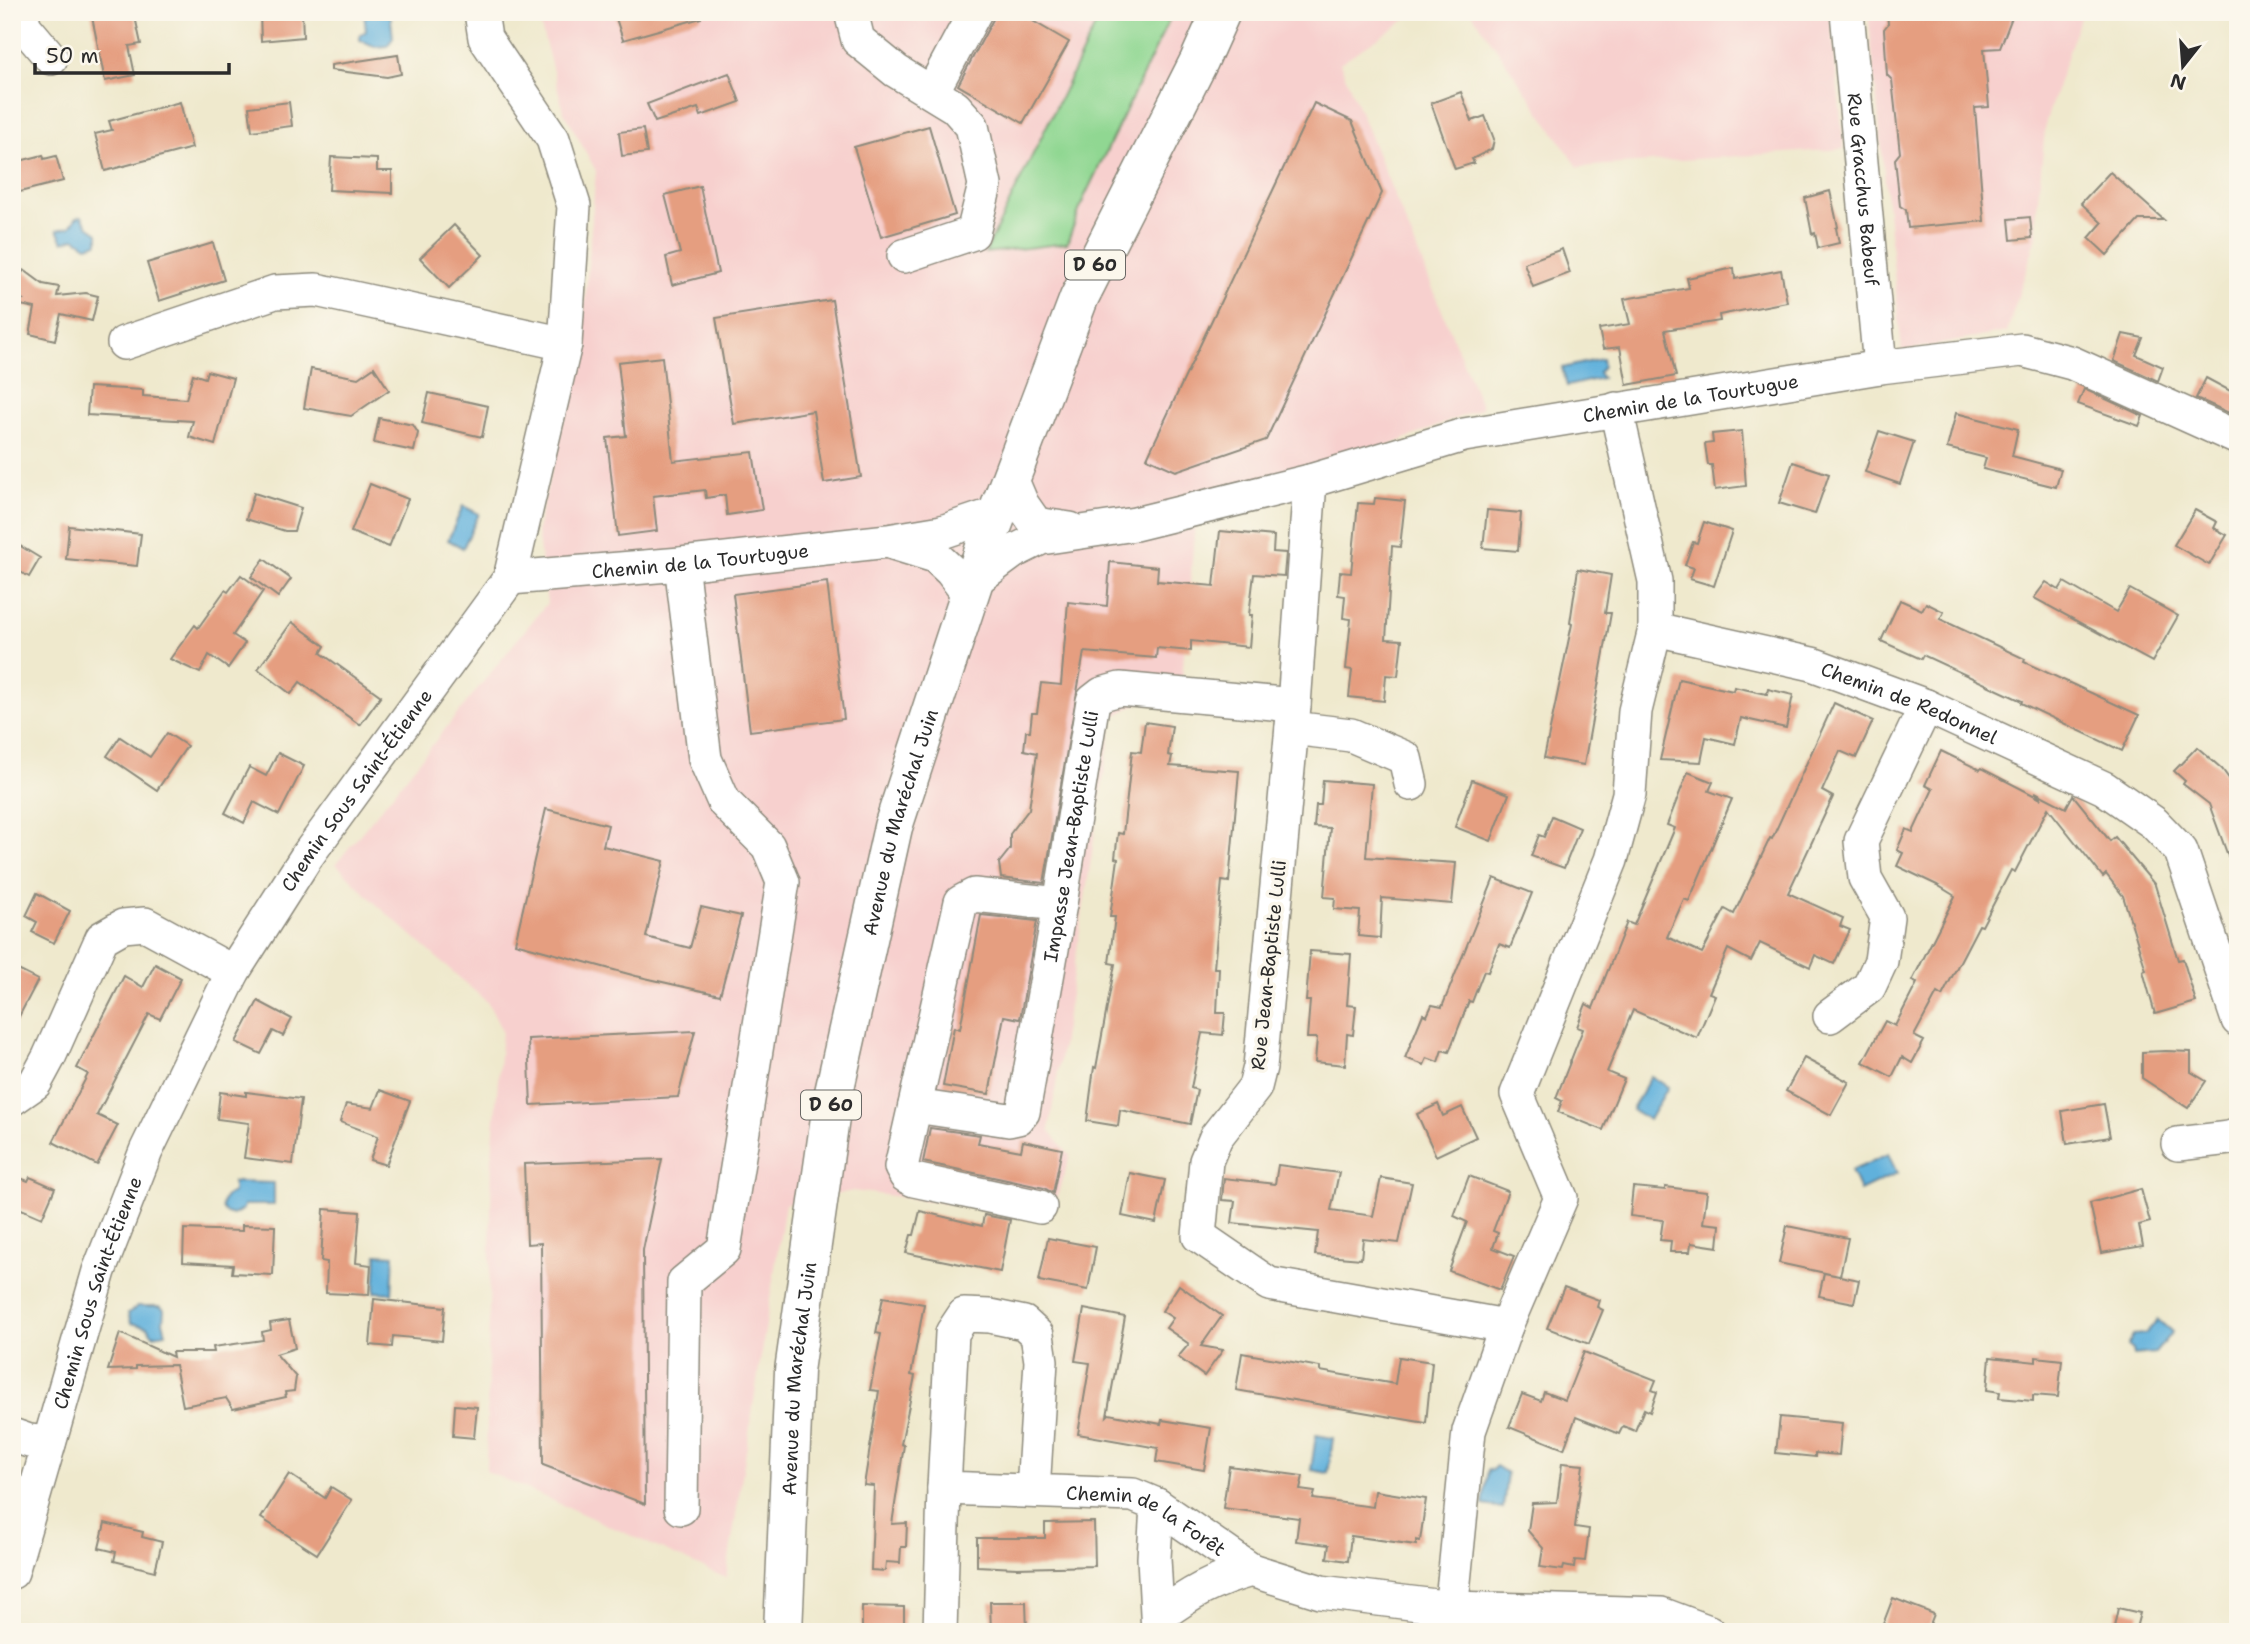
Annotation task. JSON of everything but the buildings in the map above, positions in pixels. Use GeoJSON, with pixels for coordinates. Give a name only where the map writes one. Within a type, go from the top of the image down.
{"type":"FeatureCollection","features":[{"type":"Feature","properties":{"kind":"main road","name":"Avenue du Maréchal Juin"},"geometry":{"type":"LineString","coordinates":[[783,1632],[794,1371],[833,1097],[893,827],[972,587],[1079,298],[1221,12]]}},
{"type":"Feature","properties":{"kind":"main road","name":"Avenue du Maréchal Juin"},"geometry":{"type":"LineString","coordinates":[[1199,61],[1228,12]]}},
{"type":"Feature","properties":{"kind":"street"},"geometry":{"type":"LineString","coordinates":[[22,12],[24,26],[51,58]]}},
{"type":"Feature","properties":{"kind":"street","name":"Chemin Sous Saint-Étienne"},"geometry":{"type":"LineString","coordinates":[[12,1572],[99,1271],[146,1151],[233,972],[307,856],[510,578],[565,344],[574,206],[553,139],[485,38],[481,12]]}},
{"type":"Feature","properties":{"kind":"street"},"geometry":{"type":"LineString","coordinates":[[851,12],[858,40],[896,71],[955,107],[972,126],[985,185],[973,233],[904,256]]}},
{"type":"Feature","properties":{"kind":"street"},"geometry":{"type":"LineString","coordinates":[[932,92],[975,12]]}},
{"type":"Feature","properties":{"kind":"street","name":"Rue Gracchus Babeuf"},"geometry":{"type":"LineString","coordinates":[[1846,12],[1880,367]]}},
{"type":"Feature","properties":{"kind":"street"},"geometry":{"type":"LineString","coordinates":[[124,343],[275,292],[316,290],[565,344]]}},
{"type":"Feature","properties":{"kind":"street","name":"Chemin de la Tourtugue"},"geometry":{"type":"LineString","coordinates":[[887,541],[935,556],[972,587],[1013,552],[1041,538],[1135,524],[1310,481],[1464,435],[1880,367],[2022,350],[2072,363],[2238,438]]}},
{"type":"Feature","properties":{"kind":"street"},"geometry":{"type":"LineString","coordinates":[[1450,1620],[1469,1432],[1506,1326],[1561,1198],[1517,1094],[1611,860],[1629,794],[1635,711],[1655,629],[1655,581],[1616,409]]}},
{"type":"Feature","properties":{"kind":"street","name":"Rue Jean-Baptiste Lulli"},"geometry":{"type":"LineString","coordinates":[[1310,481],[1293,716],[1260,1067],[1255,1087],[1216,1137],[1206,1161],[1199,1236],[1269,1284],[1506,1326]]}},
{"type":"Feature","properties":{"kind":"street","name":"Chemin de la Tourtugue"},"geometry":{"type":"LineString","coordinates":[[510,578],[681,564],[887,541],[942,532],[1004,496],[1022,504],[1036,524],[1074,530],[1135,524]]}},
{"type":"Feature","properties":{"kind":"street"},"geometry":{"type":"LineString","coordinates":[[681,564],[705,759],[724,802],[768,846],[783,881],[724,1248],[684,1282],[681,1508]]}},
{"type":"Feature","properties":{"kind":"street","name":"Chemin de Redonnel"},"geometry":{"type":"LineString","coordinates":[[1655,629],[1812,664],[1926,706],[2104,788],[2154,823],[2181,851],[2238,1020]]}},
{"type":"Feature","properties":{"kind":"street","name":"Impasse Jean-Baptiste Lulli"},"geometry":{"type":"LineString","coordinates":[[915,1106],[989,1119],[1009,1120],[1018,1118],[1023,1112],[1093,701],[1102,694],[1120,689],[1293,716]]}},
{"type":"Feature","properties":{"kind":"street"},"geometry":{"type":"LineString","coordinates":[[1830,1016],[1870,987],[1881,961],[1887,918],[1865,878],[1861,841],[1926,706]]}},
{"type":"Feature","properties":{"kind":"street"},"geometry":{"type":"LineString","coordinates":[[1293,716],[1352,735],[1405,758],[1411,784]]}},
{"type":"Feature","properties":{"kind":"street"},"geometry":{"type":"LineString","coordinates":[[1040,1207],[914,1180],[906,1176],[901,1167],[961,902],[974,895],[1060,904]]}},
{"type":"Feature","properties":{"kind":"street"},"geometry":{"type":"LineString","coordinates":[[12,1099],[34,1083],[49,1057],[102,938],[123,926],[145,923],[233,972]]}},
{"type":"Feature","properties":{"kind":"street"},"geometry":{"type":"LineString","coordinates":[[2178,1144],[2238,1135]]}},
{"type":"Feature","properties":{"kind":"street","name":"Chemin de la Forêt"},"geometry":{"type":"LineString","coordinates":[[940,1632],[952,1333],[964,1315],[1024,1323],[1037,1335],[1041,1361],[1034,1491]]}},
{"type":"Feature","properties":{"kind":"street"},"geometry":{"type":"LineString","coordinates":[[12,1435],[29,1441],[49,1443]]}},
{"type":"Feature","properties":{"kind":"street","name":"Chemin de la Forêt"},"geometry":{"type":"LineString","coordinates":[[944,1488],[1133,1495],[1157,1505],[1251,1570],[1321,1592],[1450,1620],[1658,1623],[1709,1632]]}},
{"type":"Feature","properties":{"kind":"street"},"geometry":{"type":"LineString","coordinates":[[1157,1505],[1154,1558],[1158,1625]]}},
{"type":"Feature","properties":{"kind":"street","name":"Chemin de la Forêt"},"geometry":{"type":"LineString","coordinates":[[1158,1625],[1190,1593],[1223,1578],[1251,1570]]}},
{"type":"Feature","properties":{"kind":"shaded area"},"geometry":{"type":"Polygon","coordinates":[[[537,12],[1417,12],[1340,63],[1482,408],[1195,524],[1182,679],[1113,717],[1049,1130],[1070,1156],[1051,1216],[853,1191],[785,1204],[726,1578],[486,1471],[492,1155],[502,1031],[488,1003],[375,903],[336,864],[547,603],[537,530],[581,350],[596,171],[564,112],[537,12]]]}},
{"type":"Feature","properties":{"kind":"shaded area"},"geometry":{"type":"Polygon","coordinates":[[[1471,12],[1830,12],[1844,149],[1578,167],[1471,12]]]}},
{"type":"Feature","properties":{"kind":"shaded area"},"geometry":{"type":"Polygon","coordinates":[[[1868,12],[2082,12],[2046,121],[2036,218],[2037,236],[2007,332],[1902,351],[1868,12]]]}},
{"type":"Feature","properties":{"kind":"green space"},"geometry":{"type":"Polygon","coordinates":[[[1102,12],[1173,12],[1084,198],[1067,243],[985,253],[1102,12]]]}},
{"type":"Feature","properties":{"kind":"water"},"geometry":{"type":"Polygon","coordinates":[[[364,12],[390,12],[393,38],[387,46],[376,47],[360,40],[360,35],[366,31],[364,12]]]}},
{"type":"Feature","properties":{"kind":"water"},"geometry":{"type":"Polygon","coordinates":[[[82,216],[88,226],[98,233],[98,243],[87,246],[75,238],[63,242],[57,230],[70,227],[77,217],[82,216]]]}},
{"type":"Feature","properties":{"kind":"water"},"geometry":{"type":"Polygon","coordinates":[[[1602,359],[1603,366],[1598,373],[1602,378],[1567,386],[1562,368],[1602,359]]]}},
{"type":"Feature","properties":{"kind":"water"},"geometry":{"type":"Polygon","coordinates":[[[463,506],[479,514],[463,548],[448,540],[463,506]]]}},
{"type":"Feature","properties":{"kind":"water"},"geometry":{"type":"Polygon","coordinates":[[[1651,1076],[1668,1087],[1649,1120],[1632,1110],[1651,1076]]]}},
{"type":"Feature","properties":{"kind":"water"},"geometry":{"type":"Polygon","coordinates":[[[1888,1154],[1897,1173],[1860,1191],[1851,1171],[1888,1154]]]}},
{"type":"Feature","properties":{"kind":"water"},"geometry":{"type":"Polygon","coordinates":[[[233,1182],[274,1183],[274,1205],[244,1205],[243,1209],[233,1215],[226,1213],[222,1208],[223,1202],[226,1196],[233,1192],[233,1182]]]}},
{"type":"Feature","properties":{"kind":"water"},"geometry":{"type":"Polygon","coordinates":[[[377,1254],[394,1255],[392,1293],[375,1292],[377,1254]]]}},
{"type":"Feature","properties":{"kind":"water"},"geometry":{"type":"Polygon","coordinates":[[[139,1306],[160,1306],[164,1310],[166,1333],[153,1335],[147,1327],[131,1323],[128,1313],[139,1306]]]}},
{"type":"Feature","properties":{"kind":"water"},"geometry":{"type":"Polygon","coordinates":[[[2158,1320],[2172,1332],[2155,1353],[2134,1355],[2128,1346],[2133,1335],[2145,1334],[2158,1320]]]}},
{"type":"Feature","properties":{"kind":"water"},"geometry":{"type":"Polygon","coordinates":[[[1316,1435],[1333,1438],[1328,1473],[1311,1470],[1316,1435]]]}},
{"type":"Feature","properties":{"kind":"water"},"geometry":{"type":"Polygon","coordinates":[[[1496,1466],[1507,1473],[1503,1508],[1483,1505],[1488,1469],[1492,1470],[1496,1466]]]}}]}
